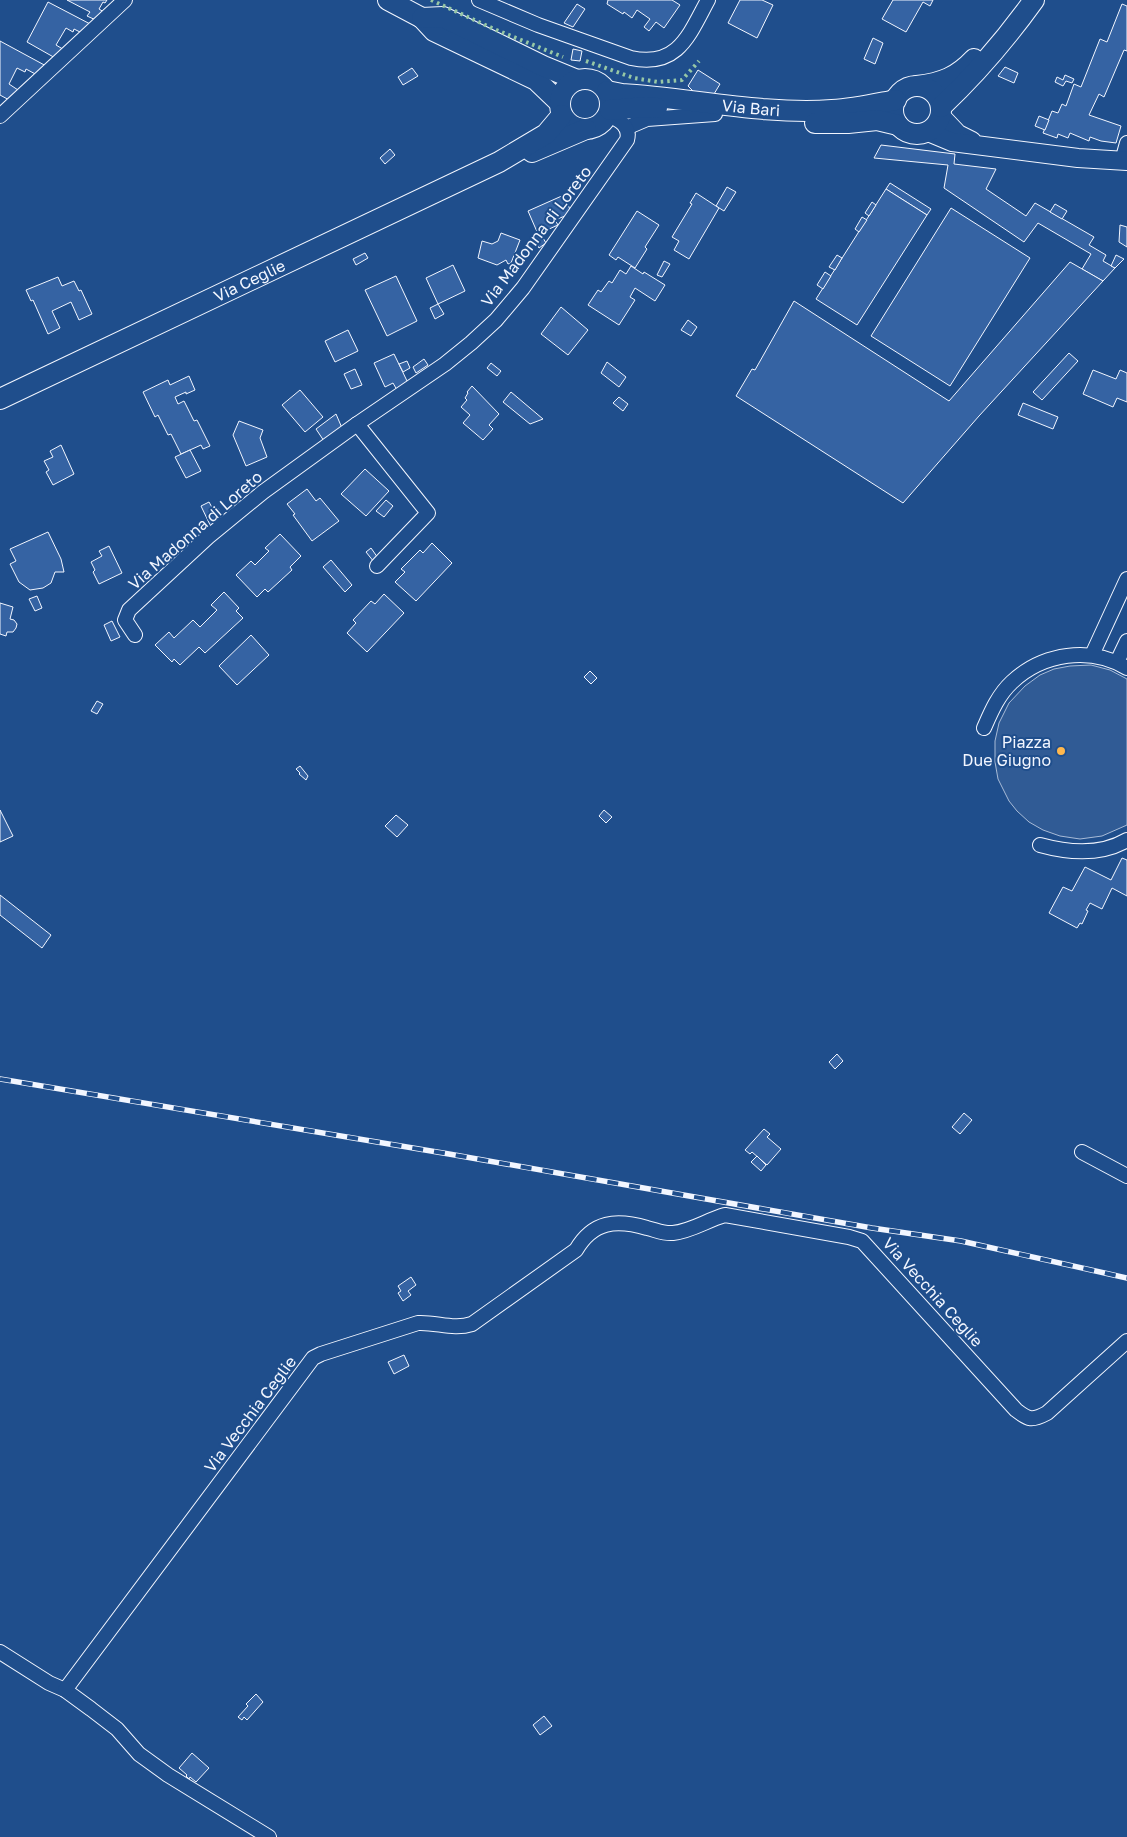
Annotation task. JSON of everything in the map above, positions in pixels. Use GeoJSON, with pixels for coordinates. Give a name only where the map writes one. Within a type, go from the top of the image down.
{"type":"FeatureCollection","features":[{"type":"Feature","properties":{"kind":"main road"},"geometry":{"type":"LineString","coordinates":[[388,0],[422,18],[434,31],[536,80],[572,125],[586,129],[594,128],[601,124],[608,105],[601,85],[594,80],[577,80],[543,66],[443,17],[422,18]]}},
{"type":"Feature","properties":{"kind":"main road"},"geometry":{"type":"LineString","coordinates":[[1020,0],[998,32],[954,76],[938,83],[905,90],[896,100],[894,112],[898,125],[902,129],[912,134],[928,132],[934,128],[941,111],[1010,34],[1034,0]]}},
{"type":"Feature","properties":{"kind":"main road"},"geometry":{"type":"LineString","coordinates":[[561,109],[565,89],[577,80]]}},
{"type":"Feature","properties":{"kind":"main road"},"geometry":{"type":"LineString","coordinates":[[917,86],[933,92],[940,101],[941,111]]}},
{"type":"Feature","properties":{"kind":"main road","name":"Via Bari"},"geometry":{"type":"LineString","coordinates":[[608,105],[622,94],[799,110],[832,110],[896,100]]}},
{"type":"Feature","properties":{"kind":"main road","name":"Via Bari"},"geometry":{"type":"LineString","coordinates":[[608,105],[646,107],[787,122],[848,123],[877,120],[898,125]]}},
{"type":"Feature","properties":{"kind":"main road","name":"Via Ceglie"},"geometry":{"type":"LineString","coordinates":[[0,399],[499,162],[546,134],[561,109]]}},
{"type":"Feature","properties":{"kind":"main road","name":"Via Ceglie"},"geometry":{"type":"LineString","coordinates":[[499,162],[534,152],[586,129]]}},
{"type":"Feature","properties":{"kind":"street"},"geometry":{"type":"LineString","coordinates":[[0,116],[125,0]]}},
{"type":"Feature","properties":{"kind":"street"},"geometry":{"type":"LineString","coordinates":[[479,0],[538,25],[631,58],[643,60],[661,59],[678,49],[708,0]]}},
{"type":"Feature","properties":{"kind":"street"},"geometry":{"type":"LineString","coordinates":[[608,105],[626,128],[647,119],[715,114]]}},
{"type":"Feature","properties":{"kind":"street"},"geometry":{"type":"LineString","coordinates":[[941,111],[958,134],[979,145]]}},
{"type":"Feature","properties":{"kind":"street","name":"Via Madonna di Loreto"},"geometry":{"type":"LineString","coordinates":[[136,635],[125,620],[129,610],[228,520],[263,492],[357,424],[445,364],[496,320],[523,288],[623,147],[628,135],[626,128]]}},
{"type":"Feature","properties":{"kind":"street"},"geometry":{"type":"LineString","coordinates":[[928,132],[952,142],[1078,158],[1124,161],[1127,143]]}},
{"type":"Feature","properties":{"kind":"street"},"geometry":{"type":"LineString","coordinates":[[357,424],[428,513],[377,566]]}},
{"type":"Feature","properties":{"kind":"street"},"geometry":{"type":"LineString","coordinates":[[1092,655],[1127,579]]}},
{"type":"Feature","properties":{"kind":"street"},"geometry":{"type":"LineString","coordinates":[[984,728],[994,705],[1011,683],[1030,668],[1046,660],[1066,656],[1092,655],[1122,665],[1127,641]]}},
{"type":"Feature","properties":{"kind":"street"},"geometry":{"type":"LineString","coordinates":[[1040,845],[1079,853],[1102,850],[1127,840]]}},
{"type":"Feature","properties":{"kind":"street"},"geometry":{"type":"LineString","coordinates":[[1082,1152],[1127,1176]]}},
{"type":"Feature","properties":{"kind":"street","name":"Via Vecchia Ceglie"},"geometry":{"type":"LineString","coordinates":[[65,1690],[313,1358],[418,1323],[430,1322],[458,1328],[472,1324],[576,1250],[588,1236],[602,1226],[612,1223],[623,1223],[674,1233],[697,1227],[725,1215],[850,1236],[862,1241],[1016,1410],[1026,1418],[1036,1419],[1047,1413],[1127,1341]]}},
{"type":"Feature","properties":{"kind":"street"},"geometry":{"type":"LineString","coordinates":[[0,1652],[49,1683],[65,1690],[117,1729],[139,1754],[168,1775],[269,1837]]}},
{"type":"Feature","properties":{"kind":"shaded area","name":"Piazza Due Giugno"},"geometry":{"type":"Polygon","coordinates":[[[1091,665],[1110,670],[1127,679],[1127,825],[1102,836],[1080,839],[1060,836],[1043,830],[1029,822],[1017,811],[1009,801],[998,779],[995,762],[995,741],[999,723],[1009,703],[1025,686],[1040,675],[1054,669],[1091,665]]]}},
{"type":"Feature","properties":{"kind":"building"},"geometry":{"type":"Polygon","coordinates":[[[67,0],[107,0],[105,3],[103,2],[99,9],[107,14],[98,21],[87,16],[90,12],[67,0]]]}},
{"type":"Feature","properties":{"kind":"building"},"geometry":{"type":"Polygon","coordinates":[[[608,0],[672,0],[680,5],[664,28],[656,22],[649,31],[644,27],[650,19],[637,10],[632,18],[624,12],[623,14],[607,4],[608,0]]]}},
{"type":"Feature","properties":{"kind":"building"},"geometry":{"type":"Polygon","coordinates":[[[740,0],[762,0],[773,5],[757,38],[728,23],[740,0]]]}},
{"type":"Feature","properties":{"kind":"building"},"geometry":{"type":"Polygon","coordinates":[[[893,0],[933,0],[930,6],[923,2],[906,32],[882,19],[893,0]]]}},
{"type":"Feature","properties":{"kind":"building"},"geometry":{"type":"Polygon","coordinates":[[[48,2],[94,26],[84,34],[74,29],[73,32],[66,28],[56,45],[66,51],[57,59],[27,42],[48,2]]]}},
{"type":"Feature","properties":{"kind":"building"},"geometry":{"type":"Polygon","coordinates":[[[577,4],[585,9],[573,27],[564,23],[577,4]]]}},
{"type":"Feature","properties":{"kind":"building"},"geometry":{"type":"Polygon","coordinates":[[[1122,4],[1127,6],[1127,51],[1124,50],[1104,97],[1099,94],[1089,115],[1121,126],[1116,143],[1090,137],[1089,141],[1070,133],[1068,138],[1058,134],[1057,138],[1043,133],[1052,111],[1058,113],[1062,104],[1066,106],[1074,84],[1081,87],[1100,39],[1107,42],[1122,4]]]}},
{"type":"Feature","properties":{"kind":"building"},"geometry":{"type":"Polygon","coordinates":[[[873,38],[883,43],[875,64],[864,59],[873,38]]]}},
{"type":"Feature","properties":{"kind":"building"},"geometry":{"type":"Polygon","coordinates":[[[0,41],[48,67],[39,76],[26,69],[25,72],[17,68],[9,84],[21,92],[11,101],[0,95],[0,41]]]}},
{"type":"Feature","properties":{"kind":"building"},"geometry":{"type":"Polygon","coordinates":[[[573,49],[582,51],[580,61],[571,60],[573,49]]]}},
{"type":"Feature","properties":{"kind":"building"},"geometry":{"type":"Polygon","coordinates":[[[1005,67],[1018,73],[1014,83],[998,76],[1005,67]]]}},
{"type":"Feature","properties":{"kind":"building"},"geometry":{"type":"Polygon","coordinates":[[[412,68],[418,76],[403,85],[398,77],[412,68]]]}},
{"type":"Feature","properties":{"kind":"building"},"geometry":{"type":"Polygon","coordinates":[[[698,70],[720,84],[711,99],[694,92],[688,86],[698,70]]]}},
{"type":"Feature","properties":{"kind":"building"},"geometry":{"type":"Polygon","coordinates":[[[1065,75],[1074,79],[1072,83],[1066,81],[1063,86],[1055,82],[1057,77],[1063,80],[1065,75]]]}},
{"type":"Feature","properties":{"kind":"building"},"geometry":{"type":"Polygon","coordinates":[[[1039,116],[1049,120],[1045,130],[1035,126],[1039,116]]]}},
{"type":"Feature","properties":{"kind":"building"},"geometry":{"type":"Polygon","coordinates":[[[881,145],[955,154],[954,164],[996,169],[986,189],[1026,216],[1035,203],[1094,237],[1089,245],[1106,255],[1103,261],[1115,268],[1103,281],[1082,269],[1091,254],[1038,223],[1024,242],[944,188],[948,165],[874,158],[881,145]]]}},
{"type":"Feature","properties":{"kind":"building"},"geometry":{"type":"Polygon","coordinates":[[[390,149],[395,155],[385,164],[380,158],[390,149]]]}},
{"type":"Feature","properties":{"kind":"building"},"geometry":{"type":"Polygon","coordinates":[[[890,183],[931,209],[927,215],[886,189],[890,183]]]}},
{"type":"Feature","properties":{"kind":"building"},"geometry":{"type":"Polygon","coordinates":[[[727,187],[736,192],[724,211],[716,206],[727,187]]]}},
{"type":"Feature","properties":{"kind":"building"},"geometry":{"type":"Polygon","coordinates":[[[886,189],[927,215],[857,325],[816,299],[886,189]]]}},
{"type":"Feature","properties":{"kind":"building"},"geometry":{"type":"Polygon","coordinates":[[[696,193],[719,208],[689,259],[674,250],[679,241],[672,237],[692,204],[690,203],[696,193]]]}},
{"type":"Feature","properties":{"kind":"building"},"geometry":{"type":"Polygon","coordinates":[[[564,195],[571,212],[570,214],[555,220],[558,225],[538,234],[528,211],[564,195]]]}},
{"type":"Feature","properties":{"kind":"building"},"geometry":{"type":"Polygon","coordinates":[[[872,202],[876,205],[869,216],[865,213],[872,202]]]}},
{"type":"Feature","properties":{"kind":"building"},"geometry":{"type":"Polygon","coordinates":[[[1055,204],[1067,211],[1062,219],[1050,212],[1055,204]]]}},
{"type":"Feature","properties":{"kind":"building"},"geometry":{"type":"Polygon","coordinates":[[[951,208],[1030,258],[950,386],[871,336],[951,208]]]}},
{"type":"Feature","properties":{"kind":"building"},"geometry":{"type":"Polygon","coordinates":[[[637,211],[659,225],[645,247],[647,249],[635,268],[618,257],[616,260],[609,255],[637,211]]]}},
{"type":"Feature","properties":{"kind":"building"},"geometry":{"type":"Polygon","coordinates":[[[862,217],[867,220],[859,232],[855,229],[862,217]]]}},
{"type":"Feature","properties":{"kind":"building"},"geometry":{"type":"Polygon","coordinates":[[[1120,225],[1127,227],[1127,247],[1119,242],[1120,225]]]}},
{"type":"Feature","properties":{"kind":"building"},"geometry":{"type":"Polygon","coordinates":[[[501,233],[520,240],[511,263],[508,264],[506,260],[497,265],[478,258],[482,241],[492,244],[498,241],[501,233]]]}},
{"type":"Feature","properties":{"kind":"building"},"geometry":{"type":"Polygon","coordinates":[[[540,233],[546,243],[539,248],[533,238],[540,233]]]}},
{"type":"Feature","properties":{"kind":"building"},"geometry":{"type":"Polygon","coordinates":[[[365,253],[368,258],[356,265],[353,259],[365,253]]]}},
{"type":"Feature","properties":{"kind":"building"},"geometry":{"type":"Polygon","coordinates":[[[837,255],[842,258],[835,270],[829,267],[837,255]]]}},
{"type":"Feature","properties":{"kind":"building"},"geometry":{"type":"Polygon","coordinates":[[[1116,255],[1124,259],[1115,268],[1111,266],[1116,255]]]}},
{"type":"Feature","properties":{"kind":"building"},"geometry":{"type":"Polygon","coordinates":[[[664,261],[670,264],[662,277],[657,275],[664,261]]]}},
{"type":"Feature","properties":{"kind":"building"},"geometry":{"type":"Polygon","coordinates":[[[1070,262],[1103,281],[979,416],[903,503],[736,396],[752,369],[755,370],[794,301],[949,401],[1070,262]]]}},
{"type":"Feature","properties":{"kind":"building"},"geometry":{"type":"Polygon","coordinates":[[[453,265],[465,291],[438,304],[426,278],[453,265]]]}},
{"type":"Feature","properties":{"kind":"building"},"geometry":{"type":"Polygon","coordinates":[[[631,266],[665,285],[655,301],[635,288],[630,297],[635,300],[619,325],[588,305],[598,290],[601,292],[609,281],[612,283],[620,270],[626,274],[631,266]]]}},
{"type":"Feature","properties":{"kind":"building"},"geometry":{"type":"Polygon","coordinates":[[[825,272],[831,276],[823,289],[817,285],[825,272]]]}},
{"type":"Feature","properties":{"kind":"building"},"geometry":{"type":"Polygon","coordinates":[[[396,276],[417,321],[387,336],[365,290],[396,276]]]}},
{"type":"Feature","properties":{"kind":"building"},"geometry":{"type":"Polygon","coordinates":[[[58,277],[62,286],[74,281],[79,291],[81,290],[92,314],[79,320],[71,302],[52,311],[60,328],[48,334],[33,300],[31,301],[26,290],[58,277]]]}},
{"type":"Feature","properties":{"kind":"building"},"geometry":{"type":"Polygon","coordinates":[[[438,304],[444,314],[435,319],[430,308],[438,304]]]}},
{"type":"Feature","properties":{"kind":"building"},"geometry":{"type":"Polygon","coordinates":[[[561,307],[588,330],[568,355],[541,334],[561,307]]]}},
{"type":"Feature","properties":{"kind":"building"},"geometry":{"type":"Polygon","coordinates":[[[688,320],[697,327],[691,336],[681,330],[688,320]]]}},
{"type":"Feature","properties":{"kind":"building"},"geometry":{"type":"Polygon","coordinates":[[[348,330],[358,351],[335,362],[325,341],[348,330]]]}},
{"type":"Feature","properties":{"kind":"building"},"geometry":{"type":"Polygon","coordinates":[[[1069,353],[1078,361],[1042,400],[1033,392],[1069,353]]]}},
{"type":"Feature","properties":{"kind":"building"},"geometry":{"type":"Polygon","coordinates":[[[394,354],[408,383],[397,390],[393,383],[385,387],[374,363],[394,354]]]}},
{"type":"Feature","properties":{"kind":"building"},"geometry":{"type":"Polygon","coordinates":[[[424,359],[428,365],[416,373],[413,367],[424,359]]]}},
{"type":"Feature","properties":{"kind":"building"},"geometry":{"type":"Polygon","coordinates":[[[407,361],[410,368],[403,372],[399,364],[407,361]]]}},
{"type":"Feature","properties":{"kind":"building"},"geometry":{"type":"Polygon","coordinates":[[[607,362],[626,377],[619,387],[601,373],[607,362]]]}},
{"type":"Feature","properties":{"kind":"building"},"geometry":{"type":"Polygon","coordinates":[[[491,363],[501,371],[497,376],[487,368],[491,363]]]}},
{"type":"Feature","properties":{"kind":"building"},"geometry":{"type":"Polygon","coordinates":[[[355,369],[362,385],[351,389],[344,374],[355,369]]]}},
{"type":"Feature","properties":{"kind":"building"},"geometry":{"type":"Polygon","coordinates":[[[1093,370],[1116,379],[1120,370],[1127,373],[1127,402],[1117,398],[1113,407],[1083,394],[1093,370]]]}},
{"type":"Feature","properties":{"kind":"building"},"geometry":{"type":"Polygon","coordinates":[[[189,376],[195,390],[175,397],[178,404],[184,401],[194,421],[197,420],[210,446],[203,449],[201,445],[181,454],[171,434],[168,435],[158,415],[155,417],[143,392],[168,380],[170,385],[189,376]]]}},
{"type":"Feature","properties":{"kind":"building"},"geometry":{"type":"Polygon","coordinates":[[[472,386],[499,414],[489,425],[493,429],[483,440],[463,423],[470,415],[461,407],[467,400],[465,398],[467,392],[472,386]]]}},
{"type":"Feature","properties":{"kind":"building"},"geometry":{"type":"Polygon","coordinates":[[[300,390],[323,417],[305,432],[282,405],[300,390]]]}},
{"type":"Feature","properties":{"kind":"building"},"geometry":{"type":"Polygon","coordinates":[[[511,392],[543,419],[530,424],[503,402],[511,392]]]}},
{"type":"Feature","properties":{"kind":"building"},"geometry":{"type":"Polygon","coordinates":[[[619,397],[628,404],[623,411],[613,403],[619,397]]]}},
{"type":"Feature","properties":{"kind":"building"},"geometry":{"type":"Polygon","coordinates":[[[1023,403],[1058,417],[1053,429],[1018,415],[1023,403]]]}},
{"type":"Feature","properties":{"kind":"building"},"geometry":{"type":"Polygon","coordinates":[[[336,414],[342,428],[324,441],[316,429],[336,414]]]}},
{"type":"Feature","properties":{"kind":"building"},"geometry":{"type":"Polygon","coordinates":[[[239,421],[263,430],[260,438],[267,457],[246,466],[233,435],[239,421]]]}},
{"type":"Feature","properties":{"kind":"building"},"geometry":{"type":"Polygon","coordinates":[[[61,445],[74,474],[53,485],[46,472],[49,470],[44,461],[53,457],[50,451],[61,445]]]}},
{"type":"Feature","properties":{"kind":"building"},"geometry":{"type":"Polygon","coordinates":[[[190,450],[201,471],[186,478],[175,457],[190,450]]]}},
{"type":"Feature","properties":{"kind":"building"},"geometry":{"type":"Polygon","coordinates":[[[365,469],[389,491],[366,516],[341,494],[365,469]]]}},
{"type":"Feature","properties":{"kind":"building"},"geometry":{"type":"Polygon","coordinates":[[[307,489],[316,501],[320,498],[339,521],[312,541],[287,504],[307,489]]]}},
{"type":"Feature","properties":{"kind":"building"},"geometry":{"type":"Polygon","coordinates":[[[386,500],[393,506],[384,517],[376,511],[386,500]]]}},
{"type":"Feature","properties":{"kind":"building"},"geometry":{"type":"Polygon","coordinates":[[[209,502],[214,511],[218,508],[225,519],[212,529],[201,506],[209,502]]]}},
{"type":"Feature","properties":{"kind":"building"},"geometry":{"type":"Polygon","coordinates":[[[48,532],[61,559],[64,572],[55,572],[51,583],[43,588],[30,590],[19,582],[10,564],[16,561],[10,549],[48,532]]]}},
{"type":"Feature","properties":{"kind":"building"},"geometry":{"type":"Polygon","coordinates":[[[280,534],[301,556],[290,567],[292,570],[268,592],[265,589],[257,597],[236,575],[251,561],[255,565],[269,551],[265,548],[280,534]]]}},
{"type":"Feature","properties":{"kind":"building"},"geometry":{"type":"Polygon","coordinates":[[[432,543],[452,563],[416,601],[395,582],[405,572],[401,569],[420,550],[423,553],[432,543]]]}},
{"type":"Feature","properties":{"kind":"building"},"geometry":{"type":"Polygon","coordinates":[[[109,546],[122,573],[99,584],[93,572],[95,570],[91,562],[102,556],[99,551],[109,546]]]}},
{"type":"Feature","properties":{"kind":"building"},"geometry":{"type":"Polygon","coordinates":[[[371,548],[378,558],[374,562],[366,552],[371,548]]]}},
{"type":"Feature","properties":{"kind":"building"},"geometry":{"type":"Polygon","coordinates":[[[331,560],[352,585],[345,592],[323,567],[331,560]]]}},
{"type":"Feature","properties":{"kind":"building"},"geometry":{"type":"Polygon","coordinates":[[[224,592],[239,608],[236,611],[243,618],[205,653],[199,647],[180,665],[174,659],[172,662],[155,645],[169,632],[174,638],[193,620],[200,627],[217,610],[211,605],[224,592]]]}},
{"type":"Feature","properties":{"kind":"building"},"geometry":{"type":"Polygon","coordinates":[[[384,594],[404,613],[367,652],[347,633],[356,623],[353,620],[371,601],[375,604],[384,594]]]}},
{"type":"Feature","properties":{"kind":"building"},"geometry":{"type":"Polygon","coordinates":[[[37,596],[42,608],[35,611],[29,599],[37,596]]]}},
{"type":"Feature","properties":{"kind":"building"},"geometry":{"type":"Polygon","coordinates":[[[0,603],[13,607],[10,619],[14,620],[17,624],[13,632],[7,632],[6,636],[0,634],[0,603]]]}},
{"type":"Feature","properties":{"kind":"building"},"geometry":{"type":"Polygon","coordinates":[[[112,621],[120,637],[111,641],[104,625],[112,621]]]}},
{"type":"Feature","properties":{"kind":"building"},"geometry":{"type":"Polygon","coordinates":[[[251,635],[269,655],[237,685],[219,666],[251,635]]]}},
{"type":"Feature","properties":{"kind":"building"},"geometry":{"type":"Polygon","coordinates":[[[590,671],[597,678],[591,684],[584,677],[590,671]]]}},
{"type":"Feature","properties":{"kind":"building"},"geometry":{"type":"Polygon","coordinates":[[[97,701],[103,704],[97,714],[91,711],[97,701]]]}},
{"type":"Feature","properties":{"kind":"building"},"geometry":{"type":"Polygon","coordinates":[[[300,766],[308,776],[306,780],[296,769],[300,766]]]}},
{"type":"Feature","properties":{"kind":"building"},"geometry":{"type":"Polygon","coordinates":[[[0,810],[13,836],[0,842],[0,810]]]}},
{"type":"Feature","properties":{"kind":"building"},"geometry":{"type":"Polygon","coordinates":[[[604,810],[612,817],[606,823],[599,816],[604,810]]]}},
{"type":"Feature","properties":{"kind":"building"},"geometry":{"type":"Polygon","coordinates":[[[396,815],[408,825],[397,837],[385,826],[396,815]]]}},
{"type":"Feature","properties":{"kind":"building"},"geometry":{"type":"Polygon","coordinates":[[[1122,858],[1127,860],[1127,896],[1112,888],[1102,909],[1090,903],[1082,924],[1080,923],[1077,928],[1049,913],[1063,887],[1072,891],[1085,867],[1111,880],[1122,858]]]}},
{"type":"Feature","properties":{"kind":"building"},"geometry":{"type":"Polygon","coordinates":[[[0,895],[51,935],[42,948],[0,915],[0,895]]]}},
{"type":"Feature","properties":{"kind":"building"},"geometry":{"type":"Polygon","coordinates":[[[837,1054],[843,1061],[835,1069],[829,1062],[837,1054]]]}},
{"type":"Feature","properties":{"kind":"building"},"geometry":{"type":"Polygon","coordinates":[[[964,1113],[972,1120],[960,1134],[952,1127],[964,1113]]]}},
{"type":"Feature","properties":{"kind":"building"},"geometry":{"type":"Polygon","coordinates":[[[764,1129],[770,1134],[767,1137],[781,1149],[767,1165],[752,1152],[750,1154],[745,1150],[764,1129]]]}},
{"type":"Feature","properties":{"kind":"building"},"geometry":{"type":"Polygon","coordinates":[[[757,1156],[766,1165],[761,1171],[751,1162],[757,1156]]]}},
{"type":"Feature","properties":{"kind":"building"},"geometry":{"type":"Polygon","coordinates":[[[411,1277],[416,1285],[408,1291],[411,1295],[403,1301],[398,1293],[401,1291],[398,1286],[411,1277]]]}},
{"type":"Feature","properties":{"kind":"building"},"geometry":{"type":"Polygon","coordinates":[[[404,1355],[409,1366],[394,1374],[388,1362],[404,1355]]]}},
{"type":"Feature","properties":{"kind":"building"},"geometry":{"type":"Polygon","coordinates":[[[256,1694],[263,1702],[247,1720],[244,1717],[242,1720],[238,1717],[248,1706],[246,1704],[256,1694]]]}},
{"type":"Feature","properties":{"kind":"building"},"geometry":{"type":"Polygon","coordinates":[[[544,1716],[552,1726],[540,1735],[533,1725],[544,1716]]]}},
{"type":"Feature","properties":{"kind":"building"},"geometry":{"type":"Polygon","coordinates":[[[192,1753],[209,1768],[196,1782],[190,1777],[189,1779],[179,1768],[192,1753]]]}},
{"type":"Feature","properties":{"kind":"railway"},"geometry":{"type":"LineString","coordinates":[[0,1079],[449,1154],[872,1228],[961,1241],[1127,1278]]}},
{"type":"Feature","properties":{"kind":"hedge"},"geometry":{"type":"LineString","coordinates":[[431,0],[494,29],[563,57]]}},
{"type":"Feature","properties":{"kind":"hedge"},"geometry":{"type":"LineString","coordinates":[[586,61],[634,78],[658,82],[682,80],[699,61]]}},
{"type":"Feature","properties":{"kind":"place","name":"Piazza Due Giugno"},"geometry":{"type":"Point","coordinates":[1061,751]}}]}
